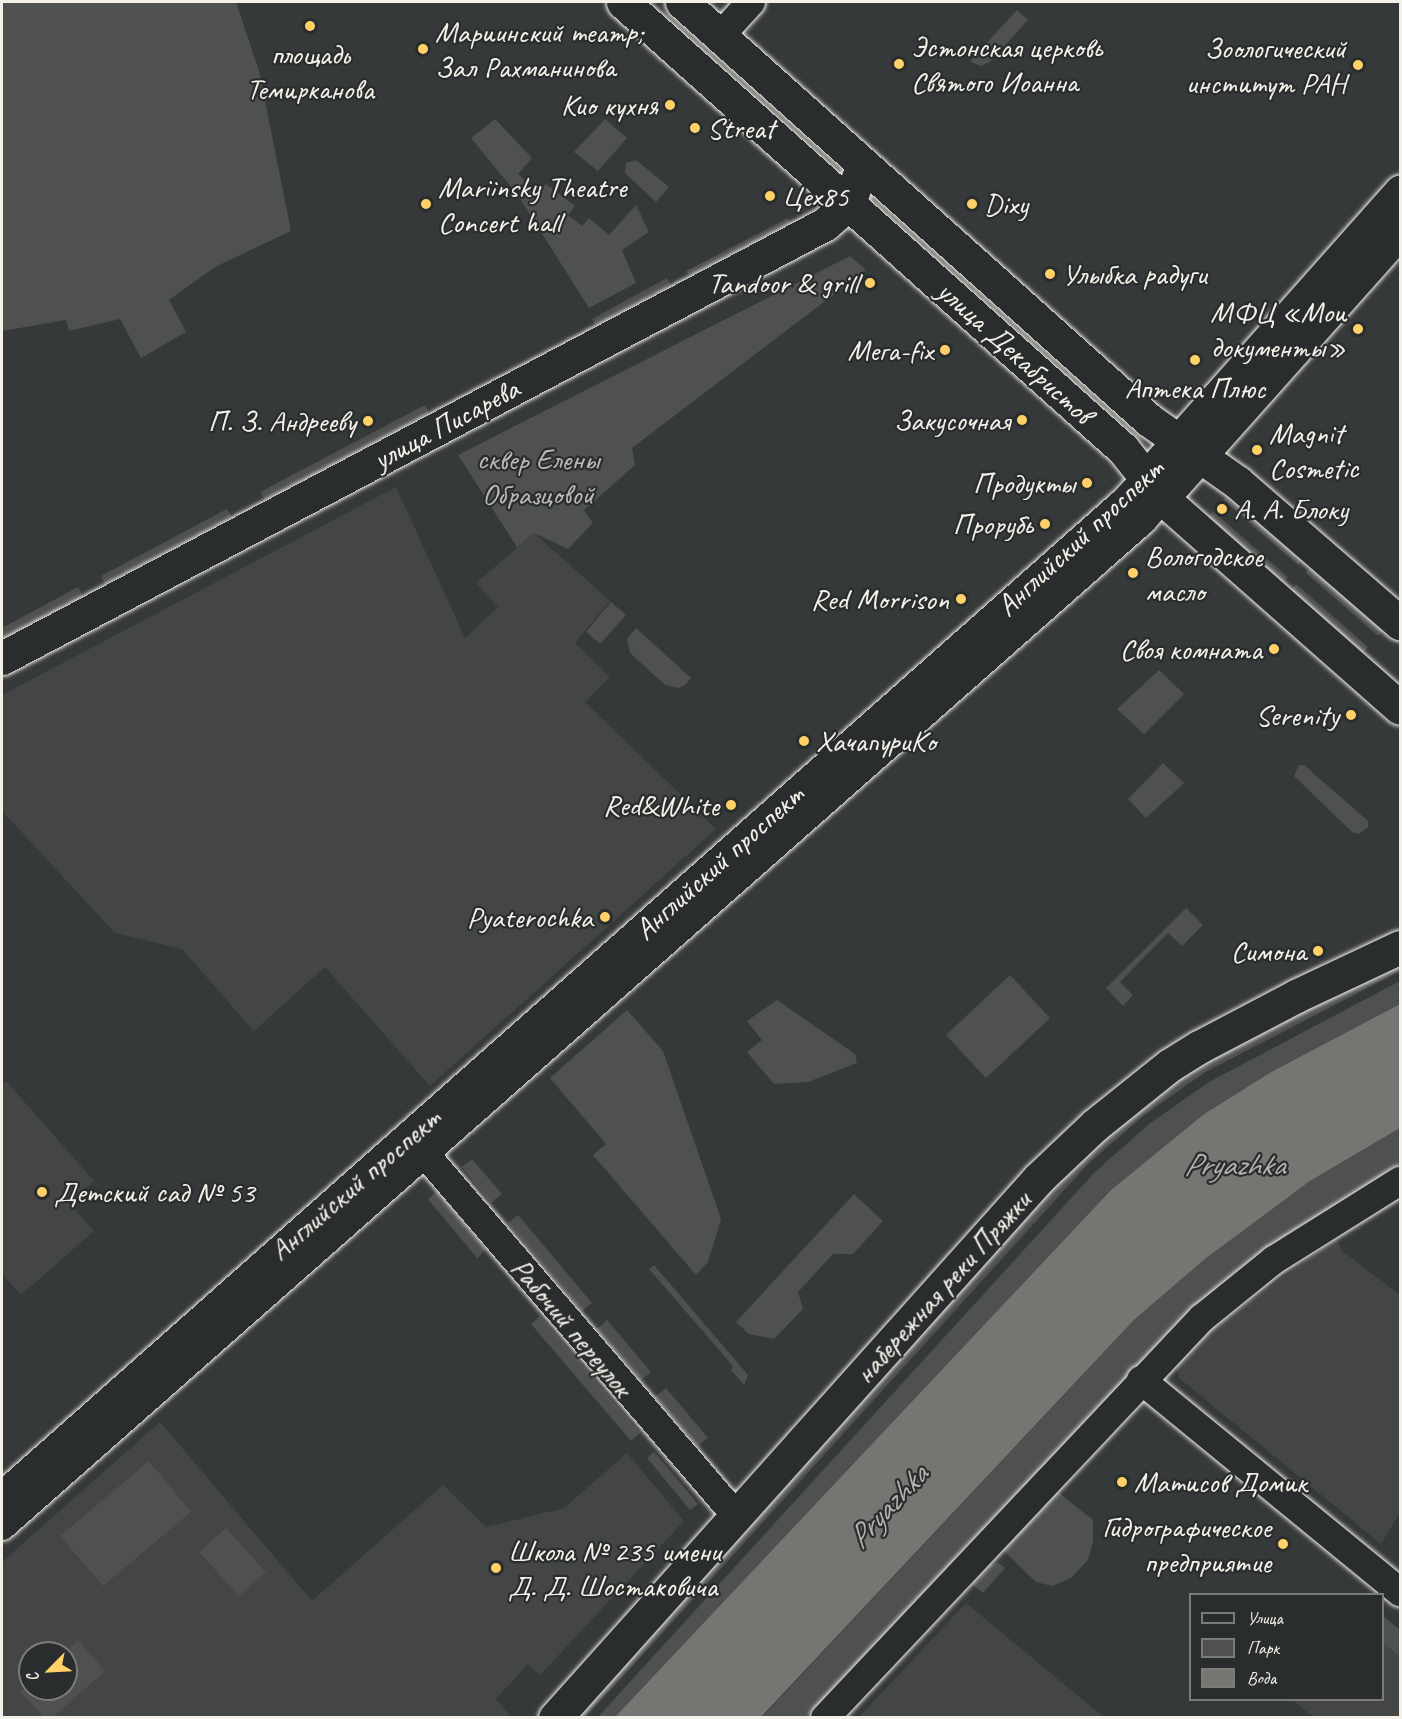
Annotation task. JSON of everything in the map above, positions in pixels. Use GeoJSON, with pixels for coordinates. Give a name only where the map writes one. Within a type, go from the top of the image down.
{"type":"FeatureCollection","features":[{"type":"Feature","properties":{"kind":"main road","name":"улица Декабристов"},"geometry":{"type":"LineString","coordinates":[[623,2],[1123,449],[1154,488],[1401,708]]}},
{"type":"Feature","properties":{"kind":"main road","name":"улица Декабристов"},"geometry":{"type":"LineString","coordinates":[[682,2],[1149,420],[1191,447],[1401,623]]}},
{"type":"Feature","properties":{"kind":"main road","name":"улица Писарева"},"geometry":{"type":"LineString","coordinates":[[2,658],[825,224],[849,203],[864,164]]}},
{"type":"Feature","properties":{"kind":"main road","name":"Английский проспект"},"geometry":{"type":"LineString","coordinates":[[1191,447],[1401,192]]}},
{"type":"Feature","properties":{"kind":"main road","name":"Английский проспект"},"geometry":{"type":"LineString","coordinates":[[1154,488],[1401,231]]}},
{"type":"Feature","properties":{"kind":"main road","name":"набережная реки Пряжки"},"geometry":{"type":"LineString","coordinates":[[555,1718],[1039,1178],[1095,1125],[1170,1065],[1199,1047],[1296,996],[1401,947]]}},
{"type":"Feature","properties":{"kind":"street"},"geometry":{"type":"LineString","coordinates":[[720,36],[751,2]]}},
{"type":"Feature","properties":{"kind":"street","name":"Английский проспект"},"geometry":{"type":"LineString","coordinates":[[2,1496],[417,1145],[1143,520],[1154,488]]}},
{"type":"Feature","properties":{"kind":"street","name":"Английский проспект"},"geometry":{"type":"LineString","coordinates":[[2,1526],[417,1145]]}},
{"type":"Feature","properties":{"kind":"street","name":"Рабочий переулок"},"geometry":{"type":"LineString","coordinates":[[417,1145],[737,1517]]}},
{"type":"Feature","properties":{"kind":"street"},"geometry":{"type":"LineString","coordinates":[[825,1718],[1141,1380],[1202,1318],[1274,1260],[1401,1181]]}},
{"type":"Feature","properties":{"kind":"street"},"geometry":{"type":"LineString","coordinates":[[1141,1380],[1401,1592]]}},
{"type":"Feature","properties":{"kind":"shaded area"},"geometry":{"type":"Polygon","coordinates":[[[396,487],[465,638],[498,607],[476,583],[534,533],[610,601],[575,643],[610,677],[585,702],[716,829],[430,1086],[325,967],[254,1031],[182,949],[115,933],[2,811],[2,695],[396,487]]]}},
{"type":"Feature","properties":{"kind":"shaded area","name":"Детский сад № 53"},"geometry":{"type":"Polygon","coordinates":[[[6,1081],[94,1181],[69,1203],[94,1231],[21,1295],[2,1274],[2,1086],[6,1081]]]}},
{"type":"Feature","properties":{"kind":"shaded area"},"geometry":{"type":"Polygon","coordinates":[[[1336,1239],[1341,1250],[1400,1295],[1400,1512],[1381,1544],[1179,1378],[1177,1368],[1183,1350],[1336,1239]]]}},
{"type":"Feature","properties":{"kind":"shaded area","name":"Школа № 235 имени Д. Д. Шостаковича"},"geometry":{"type":"Polygon","coordinates":[[[160,1422],[312,1601],[443,1485],[486,1527],[564,1508],[627,1453],[684,1521],[540,1675],[528,1664],[496,1699],[511,1717],[2,1717],[2,1562],[160,1422]]]}},
{"type":"Feature","properties":{"kind":"shaded area"},"geometry":{"type":"Polygon","coordinates":[[[966,1603],[1054,1676],[1104,1717],[859,1717],[966,1603]]]}},
{"type":"Feature","properties":{"kind":"shaded area"},"geometry":{"type":"Polygon","coordinates":[[[1384,1644],[1400,1657],[1400,1717],[1314,1717],[1293,1701],[1384,1701],[1384,1644]]]}},
{"type":"Feature","properties":{"kind":"green space"},"geometry":{"type":"Polygon","coordinates":[[[2,2],[236,2],[259,71],[291,231],[215,267],[169,300],[186,332],[141,358],[120,319],[69,331],[66,320],[2,331],[2,2]]]}},
{"type":"Feature","properties":{"kind":"green space"},"geometry":{"type":"Polygon","coordinates":[[[1017,10],[1028,20],[990,62],[981,66],[970,61],[1017,10]]]}},
{"type":"Feature","properties":{"kind":"green space"},"geometry":{"type":"Polygon","coordinates":[[[495,119],[532,158],[518,174],[538,192],[546,184],[575,206],[568,215],[582,226],[589,218],[609,235],[636,205],[649,232],[622,250],[636,283],[589,308],[517,194],[471,138],[495,119]]]}},
{"type":"Feature","properties":{"kind":"green space"},"geometry":{"type":"Polygon","coordinates":[[[605,119],[627,138],[598,171],[574,152],[605,119]]]}},
{"type":"Feature","properties":{"kind":"green space"},"geometry":{"type":"Polygon","coordinates":[[[636,160],[669,187],[656,202],[625,173],[626,163],[636,160]]]}},
{"type":"Feature","properties":{"kind":"green space"},"geometry":{"type":"Polygon","coordinates":[[[788,218],[790,223],[689,276],[686,271],[788,218]]]}},
{"type":"Feature","properties":{"kind":"green space","name":"сквер Елены Образцовой"},"geometry":{"type":"Polygon","coordinates":[[[850,256],[866,270],[632,448],[635,465],[584,510],[593,523],[568,549],[534,533],[517,547],[458,455],[850,256]]]}},
{"type":"Feature","properties":{"kind":"green space"},"geometry":{"type":"Polygon","coordinates":[[[667,278],[671,285],[596,326],[592,319],[667,278]]]}},
{"type":"Feature","properties":{"kind":"green space"},"geometry":{"type":"Polygon","coordinates":[[[425,405],[429,413],[265,500],[260,492],[425,405]]]}},
{"type":"Feature","properties":{"kind":"green space"},"geometry":{"type":"Polygon","coordinates":[[[1230,492],[1305,557],[1298,565],[1223,500],[1230,492]]]}},
{"type":"Feature","properties":{"kind":"green space"},"geometry":{"type":"Polygon","coordinates":[[[227,509],[232,517],[105,584],[101,576],[227,509]]]}},
{"type":"Feature","properties":{"kind":"green space"},"geometry":{"type":"Polygon","coordinates":[[[1213,511],[1288,577],[1281,585],[1207,519],[1213,511]]]}},
{"type":"Feature","properties":{"kind":"green space"},"geometry":{"type":"Polygon","coordinates":[[[1313,565],[1385,628],[1378,636],[1306,573],[1313,565]]]}},
{"type":"Feature","properties":{"kind":"green space"},"geometry":{"type":"Polygon","coordinates":[[[1296,584],[1368,647],[1361,655],[1289,592],[1296,584]]]}},
{"type":"Feature","properties":{"kind":"green space"},"geometry":{"type":"Polygon","coordinates":[[[78,587],[83,596],[2,639],[2,628],[78,587]]]}},
{"type":"Feature","properties":{"kind":"green space"},"geometry":{"type":"Polygon","coordinates":[[[611,602],[626,615],[600,644],[586,632],[611,602]]]}},
{"type":"Feature","properties":{"kind":"green space"},"geometry":{"type":"Polygon","coordinates":[[[636,628],[691,678],[685,685],[679,688],[665,685],[630,653],[627,639],[636,628]]]}},
{"type":"Feature","properties":{"kind":"green space"},"geometry":{"type":"Polygon","coordinates":[[[1159,670],[1184,694],[1144,734],[1117,709],[1159,670]]]}},
{"type":"Feature","properties":{"kind":"green space"},"geometry":{"type":"Polygon","coordinates":[[[1163,763],[1184,783],[1146,818],[1128,799],[1163,763]]]}},
{"type":"Feature","properties":{"kind":"green space"},"geometry":{"type":"Polygon","coordinates":[[[1299,765],[1304,765],[1368,821],[1368,827],[1359,834],[1352,832],[1294,776],[1299,765]]]}},
{"type":"Feature","properties":{"kind":"green space"},"geometry":{"type":"Polygon","coordinates":[[[1186,908],[1203,925],[1182,946],[1168,933],[1120,982],[1133,995],[1123,1006],[1106,988],[1186,908]]]}},
{"type":"Feature","properties":{"kind":"green space"},"geometry":{"type":"Polygon","coordinates":[[[1400,963],[1400,971],[1204,1073],[1143,1116],[1088,1164],[647,1650],[585,1717],[579,1718],[1048,1189],[1102,1136],[1178,1077],[1301,1008],[1400,963]]]}},
{"type":"Feature","properties":{"kind":"green space"},"geometry":{"type":"Polygon","coordinates":[[[1010,975],[1050,1018],[986,1078],[946,1035],[1010,975]]]}},
{"type":"Feature","properties":{"kind":"green space"},"geometry":{"type":"Polygon","coordinates":[[[1400,981],[1400,1004],[1273,1071],[1204,1114],[1111,1190],[615,1717],[597,1718],[1095,1172],[1149,1124],[1209,1082],[1400,981]]]}},
{"type":"Feature","properties":{"kind":"green space"},"geometry":{"type":"Polygon","coordinates":[[[777,1000],[855,1054],[857,1063],[808,1082],[774,1084],[747,1052],[762,1040],[747,1021],[777,1000]]]}},
{"type":"Feature","properties":{"kind":"green space"},"geometry":{"type":"Polygon","coordinates":[[[627,1010],[663,1051],[721,1219],[708,1262],[696,1275],[593,1155],[606,1144],[550,1078],[627,1010]]]}},
{"type":"Feature","properties":{"kind":"green space"},"geometry":{"type":"Polygon","coordinates":[[[1400,1128],[1400,1163],[1266,1250],[1193,1308],[806,1717],[761,1718],[1134,1320],[1205,1259],[1310,1181],[1400,1128]]]}},
{"type":"Feature","properties":{"kind":"green space"},"geometry":{"type":"Polygon","coordinates":[[[472,1159],[502,1194],[491,1203],[462,1167],[472,1159]]]}},
{"type":"Feature","properties":{"kind":"green space"},"geometry":{"type":"Polygon","coordinates":[[[437,1191],[486,1250],[477,1258],[428,1199],[437,1191]]]}},
{"type":"Feature","properties":{"kind":"green space"},"geometry":{"type":"Polygon","coordinates":[[[854,1194],[883,1221],[853,1254],[833,1254],[798,1292],[803,1309],[774,1339],[749,1334],[736,1322],[854,1194]]]}},
{"type":"Feature","properties":{"kind":"green space"},"geometry":{"type":"Polygon","coordinates":[[[518,1215],[592,1303],[582,1311],[508,1223],[518,1215]]]}},
{"type":"Feature","properties":{"kind":"green space"},"geometry":{"type":"Polygon","coordinates":[[[654,1265],[748,1375],[744,1385],[731,1370],[733,1366],[649,1269],[654,1265]]]}},
{"type":"Feature","properties":{"kind":"green space"},"geometry":{"type":"Polygon","coordinates":[[[540,1316],[640,1433],[631,1441],[531,1324],[540,1316]]]}},
{"type":"Feature","properties":{"kind":"green space"},"geometry":{"type":"Polygon","coordinates":[[[607,1320],[651,1372],[641,1380],[597,1329],[607,1320]]]}},
{"type":"Feature","properties":{"kind":"green space"},"geometry":{"type":"Polygon","coordinates":[[[666,1388],[708,1438],[698,1446],[655,1397],[666,1388]]]}},
{"type":"Feature","properties":{"kind":"green space"},"geometry":{"type":"Polygon","coordinates":[[[654,1452],[698,1504],[690,1510],[647,1458],[654,1452]]]}},
{"type":"Feature","properties":{"kind":"green space"},"geometry":{"type":"Polygon","coordinates":[[[149,1461],[191,1512],[103,1586],[60,1536],[149,1461]]]}},
{"type":"Feature","properties":{"kind":"green space"},"geometry":{"type":"Polygon","coordinates":[[[1057,1491],[1093,1520],[1093,1542],[1088,1560],[1071,1578],[1052,1586],[1036,1582],[1004,1551],[1005,1546],[1057,1491]]]}},
{"type":"Feature","properties":{"kind":"green space"},"geometry":{"type":"Polygon","coordinates":[[[226,1528],[266,1572],[239,1596],[199,1552],[226,1528]]]}},
{"type":"Feature","properties":{"kind":"green space"},"geometry":{"type":"Polygon","coordinates":[[[999,1563],[1005,1568],[983,1593],[972,1584],[990,1564],[999,1563]]]}},
{"type":"Feature","properties":{"kind":"green space"},"geometry":{"type":"Polygon","coordinates":[[[1384,1617],[1400,1630],[1400,1657],[1384,1644],[1384,1617]]]}},
{"type":"Feature","properties":{"kind":"green space"},"geometry":{"type":"Polygon","coordinates":[[[78,1640],[105,1671],[78,1695],[78,1641],[78,1640]]]}},
{"type":"Feature","properties":{"kind":"green space"},"geometry":{"type":"Polygon","coordinates":[[[29,1701],[71,1701],[53,1717],[44,1717],[29,1701]]]}},
{"type":"Feature","properties":{"kind":"water","name":"Pryazhka"},"geometry":{"type":"Polygon","coordinates":[[[1400,1004],[1400,1128],[1310,1181],[1205,1259],[1134,1320],[761,1717],[615,1717],[1111,1190],[1204,1114],[1273,1071],[1400,1004]]]}},
{"type":"Feature","properties":{"kind":"place","name":"площадь Темирканова"},"geometry":{"type":"Point","coordinates":[310,26]}},
{"type":"Feature","properties":{"kind":"place","name":"Мариинский театр; Зал Рахманинова"},"geometry":{"type":"Point","coordinates":[423,49]}},
{"type":"Feature","properties":{"kind":"place","name":"Эстонская церковь Святого Иоанна"},"geometry":{"type":"Point","coordinates":[899,64]}},
{"type":"Feature","properties":{"kind":"place","name":"Зоологический институт РАН"},"geometry":{"type":"Point","coordinates":[1358,65]}},
{"type":"Feature","properties":{"kind":"place","name":"Кио кухня"},"geometry":{"type":"Point","coordinates":[670,105]}},
{"type":"Feature","properties":{"kind":"place","name":"Streat"},"geometry":{"type":"Point","coordinates":[695,128]}},
{"type":"Feature","properties":{"kind":"place","name":"Цех85"},"geometry":{"type":"Point","coordinates":[770,196]}},
{"type":"Feature","properties":{"kind":"place","name":"Mariinsky Theatre Concert hall"},"geometry":{"type":"Point","coordinates":[426,204]}},
{"type":"Feature","properties":{"kind":"place","name":"Dixy"},"geometry":{"type":"Point","coordinates":[972,204]}},
{"type":"Feature","properties":{"kind":"place","name":"Улыбка радуги"},"geometry":{"type":"Point","coordinates":[1050,274]}},
{"type":"Feature","properties":{"kind":"place","name":"Tandoor & grill"},"geometry":{"type":"Point","coordinates":[870,283]}},
{"type":"Feature","properties":{"kind":"place","name":"МФЦ «Мои документы»"},"geometry":{"type":"Point","coordinates":[1358,329]}},
{"type":"Feature","properties":{"kind":"place","name":"Мега-fix"},"geometry":{"type":"Point","coordinates":[945,350]}},
{"type":"Feature","properties":{"kind":"place","name":"Аптека Плюс"},"geometry":{"type":"Point","coordinates":[1195,360]}},
{"type":"Feature","properties":{"kind":"place","name":"Закусочная"},"geometry":{"type":"Point","coordinates":[1022,420]}},
{"type":"Feature","properties":{"kind":"place","name":"П. З. Андрееву"},"geometry":{"type":"Point","coordinates":[368,421]}},
{"type":"Feature","properties":{"kind":"place","name":"Magnit Cosmetic"},"geometry":{"type":"Point","coordinates":[1257,450]}},
{"type":"Feature","properties":{"kind":"place","name":"Продукты"},"geometry":{"type":"Point","coordinates":[1087,483]}},
{"type":"Feature","properties":{"kind":"place","name":"А. А. Блоку"},"geometry":{"type":"Point","coordinates":[1222,509]}},
{"type":"Feature","properties":{"kind":"place","name":"Прорубь"},"geometry":{"type":"Point","coordinates":[1045,524]}},
{"type":"Feature","properties":{"kind":"place","name":"Вологодское масло"},"geometry":{"type":"Point","coordinates":[1133,573]}},
{"type":"Feature","properties":{"kind":"place","name":"Red Morrison"},"geometry":{"type":"Point","coordinates":[961,599]}},
{"type":"Feature","properties":{"kind":"place","name":"Своя комната"},"geometry":{"type":"Point","coordinates":[1274,649]}},
{"type":"Feature","properties":{"kind":"place","name":"Serenity"},"geometry":{"type":"Point","coordinates":[1351,715]}},
{"type":"Feature","properties":{"kind":"place","name":"ХачапуриКо"},"geometry":{"type":"Point","coordinates":[804,741]}},
{"type":"Feature","properties":{"kind":"place","name":"Red&White"},"geometry":{"type":"Point","coordinates":[731,805]}},
{"type":"Feature","properties":{"kind":"place","name":"Pyaterochka"},"geometry":{"type":"Point","coordinates":[605,917]}},
{"type":"Feature","properties":{"kind":"place","name":"Симона"},"geometry":{"type":"Point","coordinates":[1318,951]}},
{"type":"Feature","properties":{"kind":"place","name":"Детский сад № 53"},"geometry":{"type":"Point","coordinates":[42,1192]}},
{"type":"Feature","properties":{"kind":"place","name":"Матисов Домик"},"geometry":{"type":"Point","coordinates":[1122,1482]}},
{"type":"Feature","properties":{"kind":"place","name":"Гидрографическое предприятие"},"geometry":{"type":"Point","coordinates":[1283,1544]}},
{"type":"Feature","properties":{"kind":"place","name":"Школа № 235 имени Д. Д. Шостаковича"},"geometry":{"type":"Point","coordinates":[496,1568]}}]}
